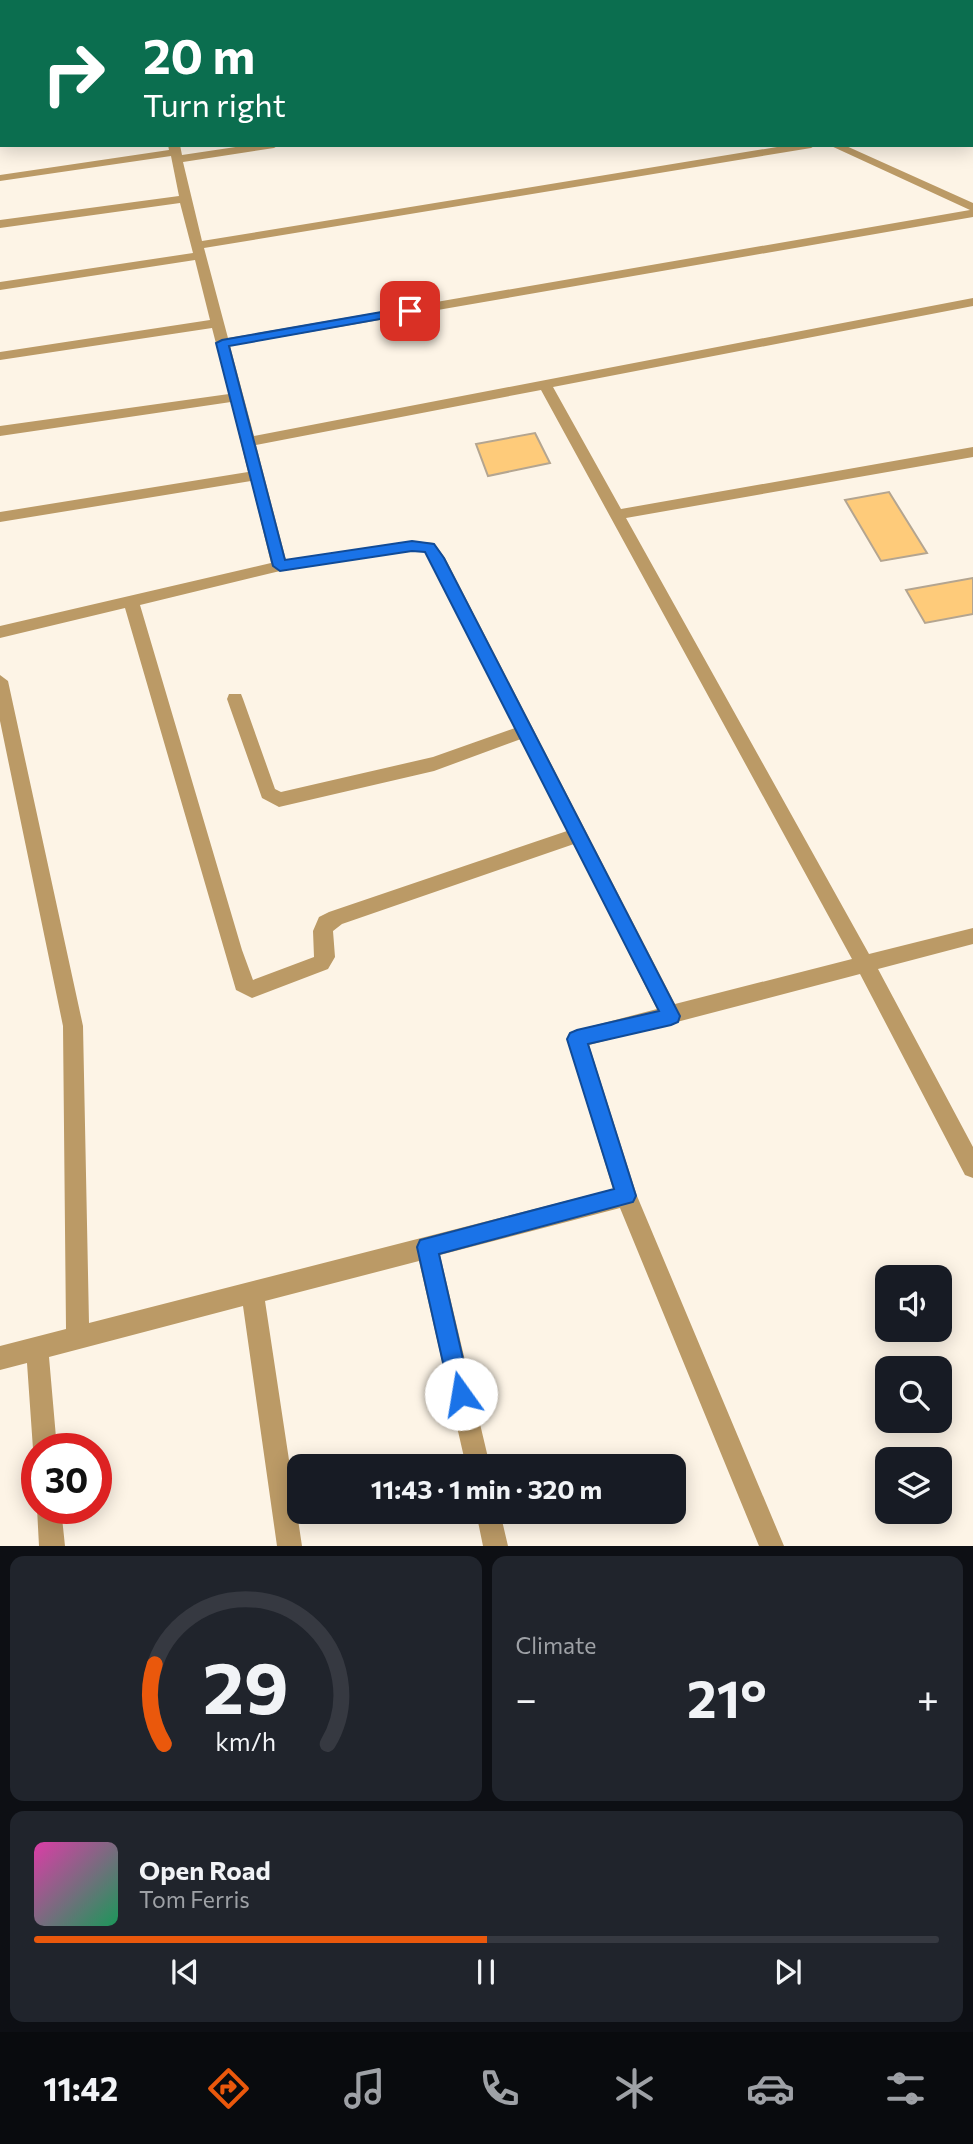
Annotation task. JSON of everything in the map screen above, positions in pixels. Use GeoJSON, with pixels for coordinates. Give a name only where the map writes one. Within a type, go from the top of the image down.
{"type":"FeatureCollection","features":[{"type":"Feature","properties":{"kind":"street"},"geometry":{"type":"LineString","coordinates":[[0,178],[176,152],[246,147]]}},
{"type":"Feature","properties":{"kind":"street"},"geometry":{"type":"LineString","coordinates":[[0,286],[799,147]]}},
{"type":"Feature","properties":{"kind":"street"},"geometry":{"type":"LineString","coordinates":[[838,147],[973,207]]}},
{"type":"Feature","properties":{"kind":"street"},"geometry":{"type":"LineString","coordinates":[[176,152],[185,199],[280,566]]}},
{"type":"Feature","properties":{"kind":"street"},"geometry":{"type":"LineString","coordinates":[[0,224],[185,199]]}},
{"type":"Feature","properties":{"kind":"street"},"geometry":{"type":"LineString","coordinates":[[222,343],[973,213]]}},
{"type":"Feature","properties":{"kind":"street"},"geometry":{"type":"LineString","coordinates":[[248,442],[973,302]]}},
{"type":"Feature","properties":{"kind":"street"},"geometry":{"type":"LineString","coordinates":[[0,356],[218,323]]}},
{"type":"Feature","properties":{"kind":"street"},"geometry":{"type":"LineString","coordinates":[[544,383],[865,965],[973,1168]]}},
{"type":"Feature","properties":{"kind":"street"},"geometry":{"type":"LineString","coordinates":[[0,431],[236,397]]}},
{"type":"Feature","properties":{"kind":"street"},"geometry":{"type":"LineString","coordinates":[[616,515],[973,452]]}},
{"type":"Feature","properties":{"kind":"street"},"geometry":{"type":"LineString","coordinates":[[0,517],[257,475]]}},
{"type":"Feature","properties":{"kind":"street"},"geometry":{"type":"LineString","coordinates":[[0,632],[280,566],[412,546],[429,547],[671,1016]]}},
{"type":"Feature","properties":{"kind":"street"},"geometry":{"type":"LineString","coordinates":[[131,601],[232,950],[243,984],[252,989],[320,963],[325,957],[323,930],[326,923],[336,918],[579,835]]}},
{"type":"Feature","properties":{"kind":"street"},"geometry":{"type":"LineString","coordinates":[[0,681],[73,1026],[78,1338]]}},
{"type":"Feature","properties":{"kind":"street"},"geometry":{"type":"LineString","coordinates":[[235,699],[268,793],[279,800],[434,764],[525,731]]}},
{"type":"Feature","properties":{"kind":"street"},"geometry":{"type":"LineString","coordinates":[[772,1545],[626,1196],[577,1039],[973,936]]}},
{"type":"Feature","properties":{"kind":"street"},"geometry":{"type":"LineString","coordinates":[[0,1358],[626,1196]]}},
{"type":"Feature","properties":{"kind":"street"},"geometry":{"type":"LineString","coordinates":[[427,1247],[475,1454]]}},
{"type":"Feature","properties":{"kind":"street"},"geometry":{"type":"LineString","coordinates":[[252,1293],[290,1545]]}},
{"type":"Feature","properties":{"kind":"street"},"geometry":{"type":"LineString","coordinates":[[37,1348],[44,1433]]}},
{"type":"Feature","properties":{"kind":"street"},"geometry":{"type":"LineString","coordinates":[[50,1524],[52,1545]]}},
{"type":"Feature","properties":{"kind":"street"},"geometry":{"type":"LineString","coordinates":[[491,1524],[496,1545]]}},
{"type":"Feature","properties":{"kind":"building"},"geometry":{"type":"Polygon","coordinates":[[[535,433],[550,463],[488,476],[476,444],[535,433]]]}},
{"type":"Feature","properties":{"kind":"building"},"geometry":{"type":"Polygon","coordinates":[[[889,492],[927,553],[881,561],[845,500],[889,492]]]}},
{"type":"Feature","properties":{"kind":"building"},"geometry":{"type":"Polygon","coordinates":[[[973,578],[973,614],[925,623],[906,590],[973,578]]]}},
{"type":"Feature","properties":{"kind":"route"},"geometry":{"type":"LineString","coordinates":[[410,311],[222,343],[280,566],[412,546],[429,547],[671,1016],[577,1039],[626,1196],[427,1247],[461,1394]]}}]}
